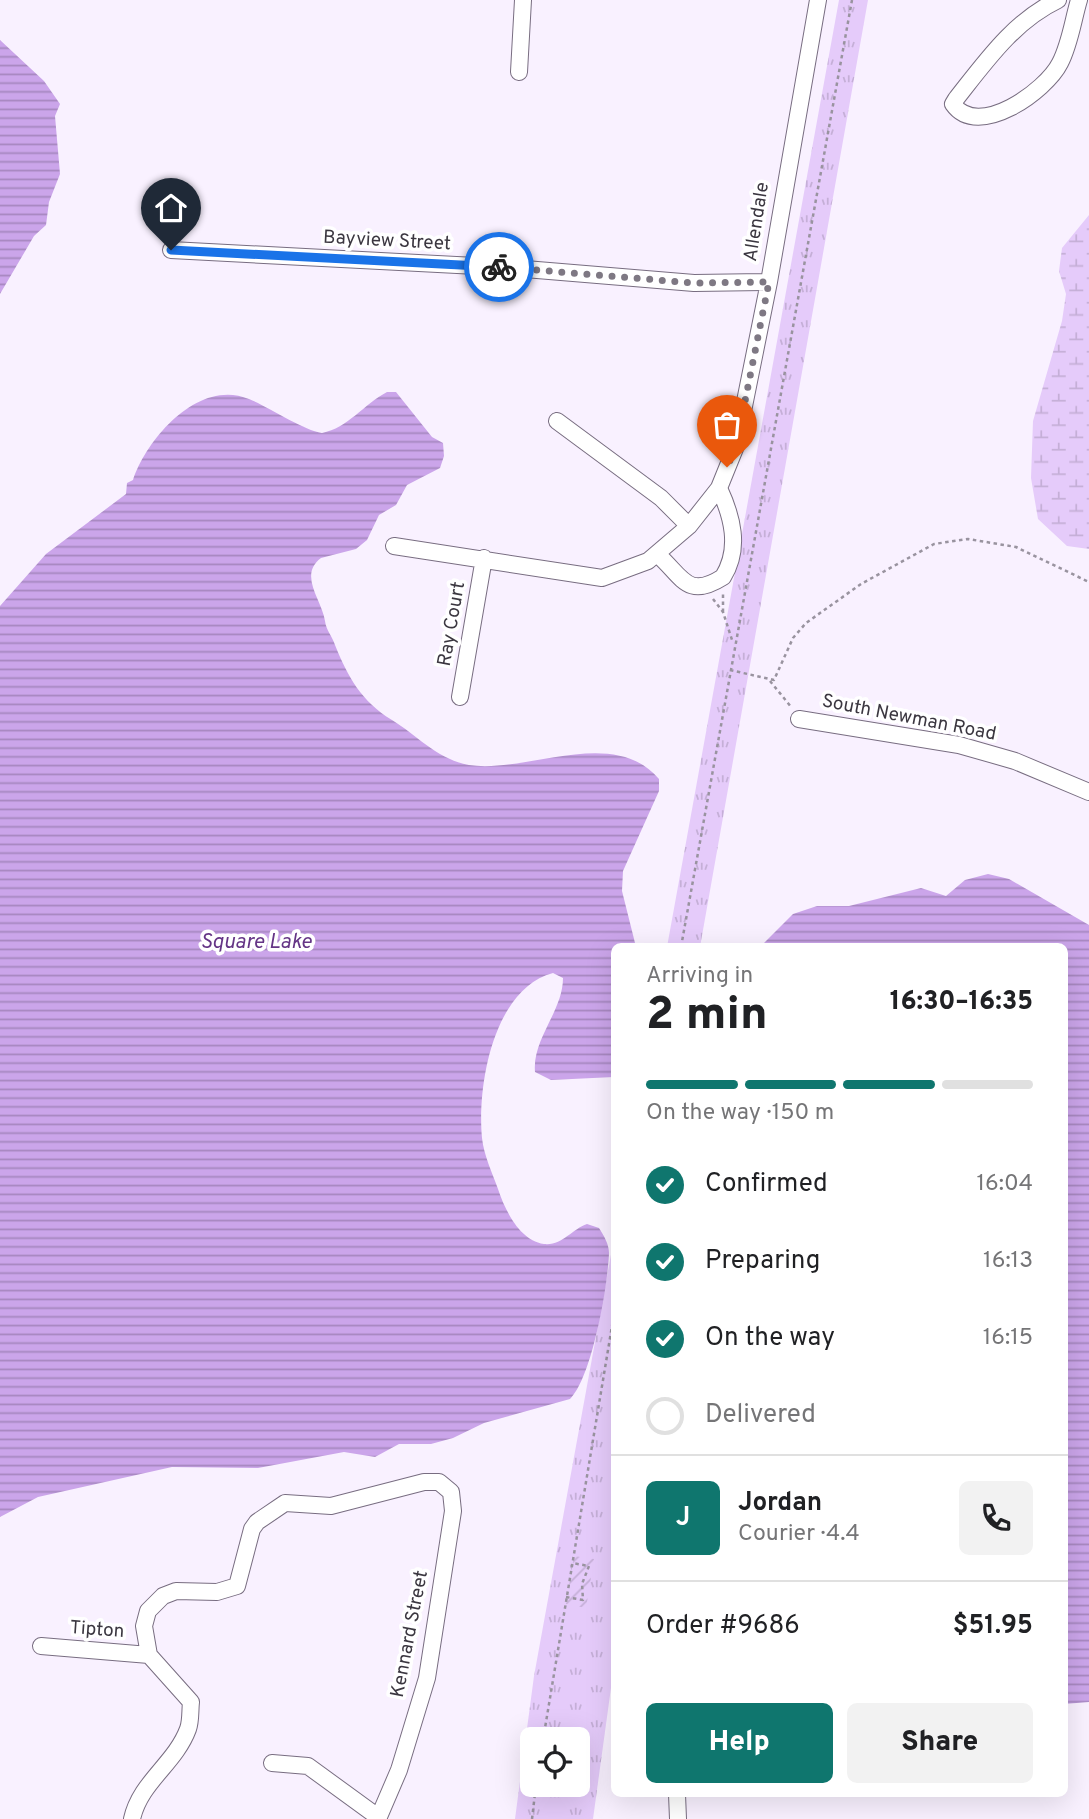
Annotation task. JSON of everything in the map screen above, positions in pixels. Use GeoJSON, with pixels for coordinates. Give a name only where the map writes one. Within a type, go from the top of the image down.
{"type":"FeatureCollection","features":[{"type":"Feature","properties":{"kind":"street"},"geometry":{"type":"LineString","coordinates":[[519,72],[523,0]]}},
{"type":"Feature","properties":{"kind":"street","name":"Allendale"},"geometry":{"type":"LineString","coordinates":[[394,546],[602,578],[637,567],[658,555],[689,526],[719,488],[736,446],[769,282],[818,0]]}},
{"type":"Feature","properties":{"kind":"street"},"geometry":{"type":"LineString","coordinates":[[1058,0],[1035,11],[999,45],[956,99],[953,104],[958,111],[978,119],[995,114],[1030,96],[1050,79],[1061,61],[1079,0]]}},
{"type":"Feature","properties":{"kind":"street","name":"Bayview Street"},"geometry":{"type":"LineString","coordinates":[[171,250],[513,268],[694,283],[769,282]]}},
{"type":"Feature","properties":{"kind":"street"},"geometry":{"type":"LineString","coordinates":[[557,421],[661,498],[689,526]]}},
{"type":"Feature","properties":{"kind":"street"},"geometry":{"type":"LineString","coordinates":[[658,555],[680,581],[702,586],[723,577],[732,554],[733,525],[719,488]]}},
{"type":"Feature","properties":{"kind":"street","name":"Ray Court"},"geometry":{"type":"LineString","coordinates":[[460,697],[484,558]]}},
{"type":"Feature","properties":{"kind":"street","name":"South Newman Road"},"geometry":{"type":"LineString","coordinates":[[799,719],[960,745],[1015,761],[1089,792]]}},
{"type":"Feature","properties":{"kind":"street","name":"Kennard Street"},"geometry":{"type":"LineString","coordinates":[[149,1655],[144,1626],[148,1611],[163,1596],[176,1591],[217,1592],[237,1586],[252,1529],[257,1522],[285,1503],[331,1506],[424,1482],[439,1482],[451,1492],[453,1511],[427,1678],[399,1770],[378,1818]]}},
{"type":"Feature","properties":{"kind":"street","name":"Tipton"},"geometry":{"type":"LineString","coordinates":[[41,1646],[149,1655]]}},
{"type":"Feature","properties":{"kind":"street"},"geometry":{"type":"LineString","coordinates":[[132,1819],[135,1805],[154,1776],[175,1754],[188,1728],[191,1702],[149,1655]]}},
{"type":"Feature","properties":{"kind":"street"},"geometry":{"type":"LineString","coordinates":[[272,1763],[307,1766],[378,1818]]}},
{"type":"Feature","properties":{"kind":"street"},"geometry":{"type":"LineString","coordinates":[[677,1797],[678,1819]]}},
{"type":"Feature","properties":{"kind":"path"},"geometry":{"type":"LineString","coordinates":[[682,943],[852,0]]}},
{"type":"Feature","properties":{"kind":"path"},"geometry":{"type":"LineString","coordinates":[[770,681],[776,678],[793,638],[806,623],[861,584],[934,544],[968,539],[1016,547],[1089,582]]}},
{"type":"Feature","properties":{"kind":"path"},"geometry":{"type":"LineString","coordinates":[[702,586],[723,612],[734,647]]}},
{"type":"Feature","properties":{"kind":"path"},"geometry":{"type":"LineString","coordinates":[[730,670],[770,681],[799,719]]}},
{"type":"Feature","properties":{"kind":"path"},"geometry":{"type":"LineString","coordinates":[[545,1727],[611,1331]]}},
{"type":"Feature","properties":{"kind":"path"},"geometry":{"type":"LineString","coordinates":[[566,1597],[583,1600],[582,1584],[589,1566],[571,1563]]}},
{"type":"Feature","properties":{"kind":"path"},"geometry":{"type":"LineString","coordinates":[[533,1819],[535,1797]]}},
{"type":"Feature","properties":{"kind":"green space"},"geometry":{"type":"Polygon","coordinates":[[[839,0],[868,0],[701,943],[668,943],[839,0]]]}},
{"type":"Feature","properties":{"kind":"green space"},"geometry":{"type":"Polygon","coordinates":[[[1089,215],[1089,549],[1067,546],[1038,519],[1031,478],[1033,421],[1062,321],[1066,294],[1059,271],[1062,248],[1089,215]]]}},
{"type":"Feature","properties":{"kind":"green space"},"geometry":{"type":"Polygon","coordinates":[[[611,1254],[611,1688],[593,1819],[515,1819],[520,1781],[520,1797],[590,1797],[590,1727],[527,1727],[534,1676],[611,1254]]]}},
{"type":"Feature","properties":{"kind":"green space"},"geometry":{"type":"Polygon","coordinates":[[[574,1556],[594,1559],[586,1608],[566,1604],[574,1556]]]}},
{"type":"Feature","properties":{"kind":"water"},"geometry":{"type":"Polygon","coordinates":[[[0,40],[44,81],[60,104],[55,116],[60,174],[49,202],[46,225],[34,236],[0,294],[0,40]]]}},
{"type":"Feature","properties":{"kind":"water","name":"Square Lake"},"geometry":{"type":"Polygon","coordinates":[[[387,392],[396,392],[432,437],[443,443],[444,456],[440,468],[407,485],[396,505],[379,515],[367,540],[356,549],[321,558],[314,565],[311,580],[313,588],[345,668],[357,687],[381,713],[437,752],[458,762],[492,766],[568,755],[618,755],[640,763],[659,779],[659,791],[623,871],[622,891],[635,943],[611,943],[611,1077],[551,1080],[535,1072],[538,1048],[562,990],[563,978],[553,973],[533,983],[516,998],[493,1042],[486,1067],[481,1117],[484,1151],[514,1223],[527,1237],[544,1244],[562,1240],[587,1224],[599,1228],[607,1243],[608,1268],[592,1352],[578,1388],[570,1399],[484,1423],[453,1438],[431,1444],[399,1444],[375,1457],[344,1452],[258,1468],[172,1467],[38,1497],[0,1517],[0,606],[46,554],[126,494],[127,483],[133,480],[150,447],[177,416],[194,404],[212,397],[230,395],[249,399],[305,428],[322,433],[348,421],[387,392]]]}},
{"type":"Feature","properties":{"kind":"water"},"geometry":{"type":"Polygon","coordinates":[[[988,874],[1009,879],[1089,925],[1089,1702],[1068,1704],[1068,943],[764,943],[793,914],[817,906],[849,906],[921,888],[946,896],[965,880],[988,874]]]}},
{"type":"Feature","properties":{"kind":"way so far"},"geometry":{"type":"LineString","coordinates":[[499,267],[694,283],[769,282],[736,446],[727,467]]}},
{"type":"Feature","properties":{"kind":"route"},"geometry":{"type":"LineString","coordinates":[[171,250],[499,267]]}}]}
